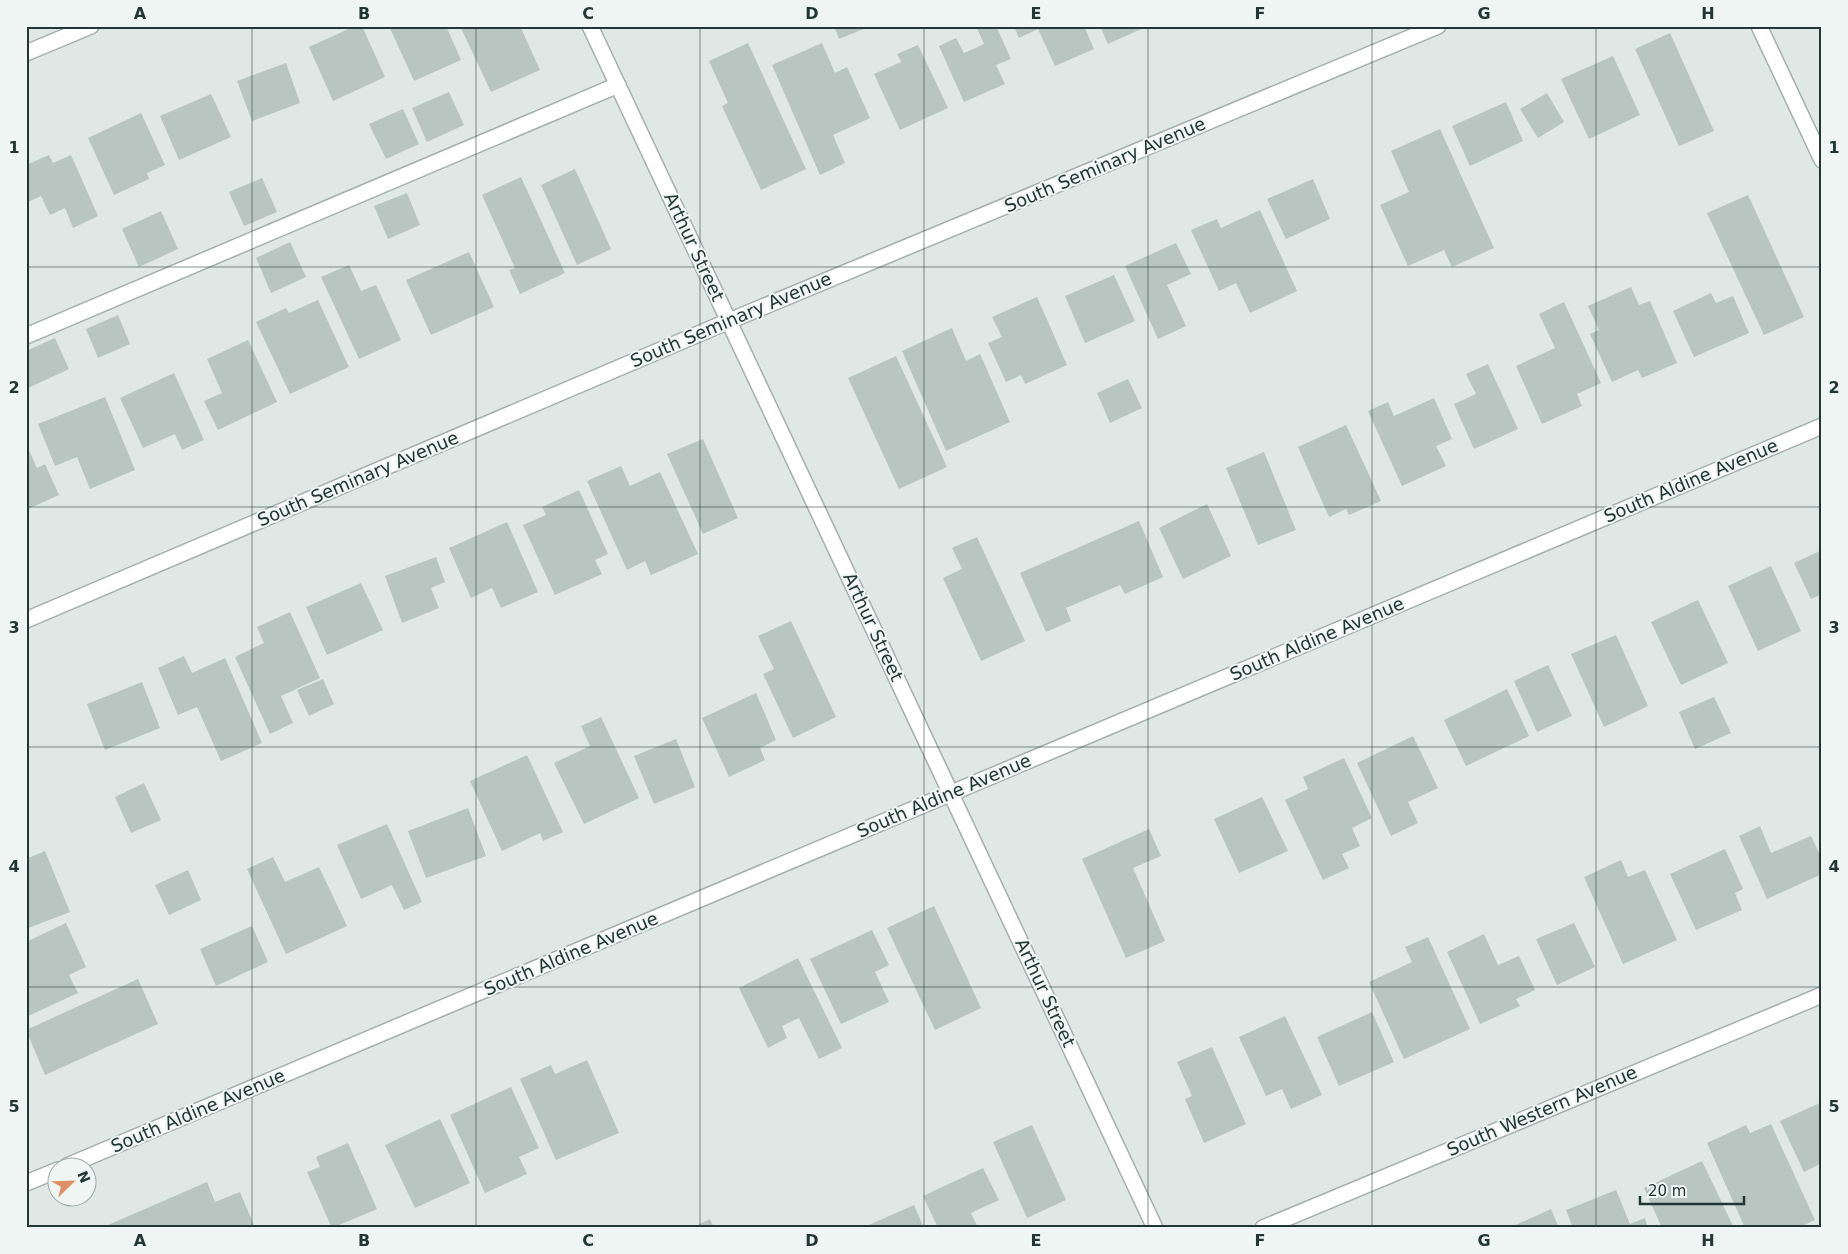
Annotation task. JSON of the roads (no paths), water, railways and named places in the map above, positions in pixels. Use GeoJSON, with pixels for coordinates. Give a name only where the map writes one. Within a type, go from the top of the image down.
{"type":"FeatureCollection","features":[{"type":"Feature","properties":{"kind":"street"},"geometry":{"type":"LineString","coordinates":[[26,53],[91,26]]}},
{"type":"Feature","properties":{"kind":"street","name":"Arthur Street"},"geometry":{"type":"LineString","coordinates":[[590,26],[1155,1228]]}},
{"type":"Feature","properties":{"kind":"street","name":"South Seminary Avenue"},"geometry":{"type":"LineString","coordinates":[[26,620],[729,321],[1438,26]]}},
{"type":"Feature","properties":{"kind":"street"},"geometry":{"type":"LineString","coordinates":[[1759,26],[1822,160]]}},
{"type":"Feature","properties":{"kind":"street"},"geometry":{"type":"LineString","coordinates":[[26,336],[618,85]]}},
{"type":"Feature","properties":{"kind":"street","name":"South Aldine Avenue"},"geometry":{"type":"LineString","coordinates":[[91,1156],[1822,426]]}},
{"type":"Feature","properties":{"kind":"street","name":"South Western Avenue"},"geometry":{"type":"LineString","coordinates":[[1263,1228],[1822,995]]}},
{"type":"Feature","properties":{"kind":"street"},"geometry":{"type":"LineString","coordinates":[[26,1184],[48,1174]]}}]}
